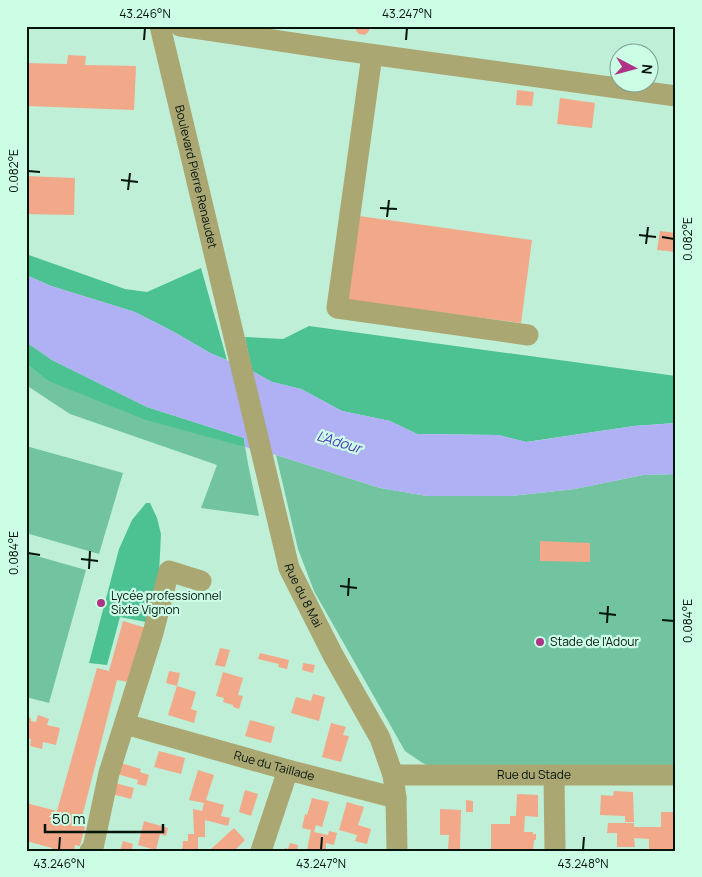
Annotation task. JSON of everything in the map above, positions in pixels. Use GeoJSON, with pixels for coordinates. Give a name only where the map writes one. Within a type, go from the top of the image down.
{"type":"FeatureCollection","features":[{"type":"Feature","properties":{"kind":"street","name":"Boulevard Pierre Renaudet"},"geometry":{"type":"LineString","coordinates":[[160,26],[231,328]]}},
{"type":"Feature","properties":{"kind":"street"},"geometry":{"type":"LineString","coordinates":[[180,26],[372,55],[676,96]]}},
{"type":"Feature","properties":{"kind":"street"},"geometry":{"type":"LineString","coordinates":[[372,55],[337,308],[528,335]]}},
{"type":"Feature","properties":{"kind":"street","name":"Rue du 8 Mai"},"geometry":{"type":"LineString","coordinates":[[231,328],[289,568],[333,655],[380,738],[393,776],[396,798],[397,851]]}},
{"type":"Feature","properties":{"kind":"street"},"geometry":{"type":"LineString","coordinates":[[90,851],[93,848],[109,773],[153,633],[170,571],[201,581]]}},
{"type":"Feature","properties":{"kind":"street","name":"Rue du Taillade"},"geometry":{"type":"LineString","coordinates":[[125,724],[396,798]]}},
{"type":"Feature","properties":{"kind":"street"},"geometry":{"type":"LineString","coordinates":[[261,851],[288,770]]}},
{"type":"Feature","properties":{"kind":"street","name":"Rue du Stade"},"geometry":{"type":"LineString","coordinates":[[393,776],[676,775]]}},
{"type":"Feature","properties":{"kind":"street"},"geometry":{"type":"LineString","coordinates":[[554,776],[555,851]]}},
{"type":"Feature","properties":{"kind":"green space"},"geometry":{"type":"Polygon","coordinates":[[[26,254],[125,289],[147,292],[201,268],[227,360],[210,353],[135,312],[51,286],[26,275],[26,254]]]}},
{"type":"Feature","properties":{"kind":"green space"},"geometry":{"type":"Polygon","coordinates":[[[309,326],[676,376],[676,423],[634,426],[526,442],[498,435],[417,434],[390,421],[342,411],[301,389],[272,382],[252,371],[245,337],[283,339],[309,326]]]}},
{"type":"Feature","properties":{"kind":"green space"},"geometry":{"type":"Polygon","coordinates":[[[26,342],[52,360],[147,407],[244,438],[245,447],[146,420],[46,380],[26,363],[26,342]]]}},
{"type":"Feature","properties":{"kind":"green space"},"geometry":{"type":"Polygon","coordinates":[[[26,363],[46,380],[245,447],[259,516],[201,508],[217,465],[70,414],[26,385],[26,363]]]}},
{"type":"Feature","properties":{"kind":"green space"},"geometry":{"type":"Polygon","coordinates":[[[26,446],[123,473],[99,554],[26,533],[26,446]]]}},
{"type":"Feature","properties":{"kind":"green space","name":"Stade de l'Adour"},"geometry":{"type":"Polygon","coordinates":[[[276,455],[380,488],[427,496],[511,496],[575,489],[643,475],[676,474],[676,767],[432,768],[405,751],[314,591],[298,549],[276,455]]]}},
{"type":"Feature","properties":{"kind":"green space"},"geometry":{"type":"Polygon","coordinates":[[[146,503],[150,503],[157,518],[161,534],[159,574],[146,622],[120,617],[107,665],[89,663],[119,549],[132,520],[146,503]]]}},
{"type":"Feature","properties":{"kind":"green space"},"geometry":{"type":"Polygon","coordinates":[[[26,553],[86,570],[49,703],[26,697],[26,553]]]}},
{"type":"Feature","properties":{"kind":"water","name":"L'Adour"},"geometry":{"type":"Polygon","coordinates":[[[26,275],[51,286],[135,312],[210,353],[272,382],[301,389],[342,411],[390,421],[417,434],[498,435],[527,442],[634,426],[676,423],[676,474],[643,475],[575,489],[511,496],[427,496],[380,488],[245,447],[244,438],[147,407],[52,360],[26,342],[26,275]]]}},
{"type":"Feature","properties":{"kind":"building"},"geometry":{"type":"Polygon","coordinates":[[[356,26],[369,26],[369,31],[365,35],[359,34],[356,31],[356,26]]]}},
{"type":"Feature","properties":{"kind":"building"},"geometry":{"type":"Polygon","coordinates":[[[68,55],[86,56],[85,65],[136,66],[134,110],[26,106],[26,63],[67,64],[68,55]]]}},
{"type":"Feature","properties":{"kind":"building"},"geometry":{"type":"Polygon","coordinates":[[[517,90],[534,92],[532,106],[516,105],[517,90]]]}},
{"type":"Feature","properties":{"kind":"building"},"geometry":{"type":"Polygon","coordinates":[[[560,98],[595,103],[592,128],[557,124],[560,98]]]}},
{"type":"Feature","properties":{"kind":"building"},"geometry":{"type":"Polygon","coordinates":[[[26,176],[75,178],[74,215],[26,214],[26,176]]]}},
{"type":"Feature","properties":{"kind":"building"},"geometry":{"type":"Polygon","coordinates":[[[359,216],[532,240],[521,323],[348,300],[359,216]]]}},
{"type":"Feature","properties":{"kind":"building"},"geometry":{"type":"Polygon","coordinates":[[[660,231],[676,233],[676,252],[657,250],[660,231]]]}},
{"type":"Feature","properties":{"kind":"building"},"geometry":{"type":"Polygon","coordinates":[[[540,541],[590,543],[590,562],[540,561],[540,541]]]}},
{"type":"Feature","properties":{"kind":"building"},"geometry":{"type":"Polygon","coordinates":[[[123,621],[146,628],[129,682],[117,680],[80,825],[85,827],[80,846],[75,845],[74,851],[51,851],[52,848],[26,841],[26,803],[57,811],[97,668],[109,671],[123,621]]]}},
{"type":"Feature","properties":{"kind":"building"},"geometry":{"type":"Polygon","coordinates":[[[220,648],[230,650],[225,667],[215,665],[220,648]]]}},
{"type":"Feature","properties":{"kind":"building"},"geometry":{"type":"Polygon","coordinates":[[[260,653],[289,660],[287,669],[278,667],[279,664],[258,659],[260,653]]]}},
{"type":"Feature","properties":{"kind":"building"},"geometry":{"type":"Polygon","coordinates":[[[303,663],[315,665],[313,673],[302,670],[303,663]]]}},
{"type":"Feature","properties":{"kind":"building"},"geometry":{"type":"Polygon","coordinates":[[[169,671],[180,673],[177,686],[166,683],[169,671]]]}},
{"type":"Feature","properties":{"kind":"building"},"geometry":{"type":"Polygon","coordinates":[[[223,672],[243,678],[238,695],[243,696],[239,709],[223,702],[224,698],[216,696],[223,672]]]}},
{"type":"Feature","properties":{"kind":"building"},"geometry":{"type":"Polygon","coordinates":[[[177,686],[196,692],[191,709],[197,711],[194,723],[168,715],[177,686]]]}},
{"type":"Feature","properties":{"kind":"building"},"geometry":{"type":"Polygon","coordinates":[[[313,694],[325,697],[319,721],[291,713],[296,697],[311,701],[313,694]]]}},
{"type":"Feature","properties":{"kind":"building"},"geometry":{"type":"Polygon","coordinates":[[[38,715],[49,719],[47,725],[60,728],[56,745],[43,742],[42,749],[30,746],[31,739],[26,738],[26,716],[31,718],[31,721],[36,722],[38,715]]]}},
{"type":"Feature","properties":{"kind":"building"},"geometry":{"type":"Polygon","coordinates":[[[250,720],[275,727],[271,743],[245,736],[250,720]]]}},
{"type":"Feature","properties":{"kind":"building"},"geometry":{"type":"Polygon","coordinates":[[[331,723],[346,727],[343,735],[349,736],[341,762],[322,757],[331,723]]]}},
{"type":"Feature","properties":{"kind":"building"},"geometry":{"type":"Polygon","coordinates":[[[159,751],[185,758],[181,774],[154,767],[159,751]]]}},
{"type":"Feature","properties":{"kind":"building"},"geometry":{"type":"Polygon","coordinates":[[[117,762],[141,769],[140,772],[149,775],[146,786],[137,784],[138,780],[114,773],[117,762]]]}},
{"type":"Feature","properties":{"kind":"building"},"geometry":{"type":"Polygon","coordinates":[[[198,770],[214,775],[206,800],[224,805],[221,816],[230,818],[228,826],[205,820],[205,837],[198,837],[198,851],[182,851],[183,841],[188,841],[188,834],[194,834],[193,809],[202,811],[204,803],[189,800],[198,770]]]}},
{"type":"Feature","properties":{"kind":"building"},"geometry":{"type":"Polygon","coordinates":[[[111,782],[134,788],[131,799],[108,793],[111,782]]]}},
{"type":"Feature","properties":{"kind":"building"},"geometry":{"type":"Polygon","coordinates":[[[673,785],[676,785],[676,819],[673,819],[676,851],[649,851],[649,839],[634,838],[635,847],[617,847],[617,833],[607,833],[608,823],[634,823],[634,827],[661,827],[661,812],[673,812],[673,785]]]}},
{"type":"Feature","properties":{"kind":"building"},"geometry":{"type":"Polygon","coordinates":[[[245,790],[258,794],[251,816],[239,812],[245,790]]]}},
{"type":"Feature","properties":{"kind":"building"},"geometry":{"type":"Polygon","coordinates":[[[614,791],[633,792],[634,822],[625,822],[625,816],[600,815],[601,795],[613,796],[614,791]]]}},
{"type":"Feature","properties":{"kind":"building"},"geometry":{"type":"Polygon","coordinates":[[[517,794],[538,795],[538,817],[525,816],[524,832],[536,834],[533,850],[491,851],[491,824],[510,824],[510,816],[516,816],[517,794]]]}},
{"type":"Feature","properties":{"kind":"building"},"geometry":{"type":"Polygon","coordinates":[[[312,798],[329,802],[322,827],[316,825],[314,832],[328,835],[329,831],[337,833],[334,845],[326,843],[326,851],[307,850],[311,830],[302,828],[305,814],[307,815],[312,798]]]}},
{"type":"Feature","properties":{"kind":"building"},"geometry":{"type":"Polygon","coordinates":[[[466,800],[473,801],[473,812],[466,812],[466,800]]]}},
{"type":"Feature","properties":{"kind":"building"},"geometry":{"type":"Polygon","coordinates":[[[347,802],[364,807],[358,825],[371,829],[367,844],[355,841],[357,835],[339,830],[347,802]]]}},
{"type":"Feature","properties":{"kind":"building"},"geometry":{"type":"Polygon","coordinates":[[[440,809],[461,810],[460,849],[448,849],[449,835],[440,835],[440,809]]]}},
{"type":"Feature","properties":{"kind":"building"},"geometry":{"type":"Polygon","coordinates":[[[144,821],[168,828],[166,836],[160,834],[156,850],[138,845],[144,821]]]}},
{"type":"Feature","properties":{"kind":"building"},"geometry":{"type":"Polygon","coordinates":[[[234,828],[245,840],[234,851],[212,851],[211,849],[234,828]]]}},
{"type":"Feature","properties":{"kind":"building"},"geometry":{"type":"Polygon","coordinates":[[[123,841],[133,844],[131,851],[120,851],[123,841]]]}},
{"type":"Feature","properties":{"kind":"building"},"geometry":{"type":"Polygon","coordinates":[[[290,843],[298,845],[297,851],[284,851],[285,848],[288,849],[290,843]]]}},
{"type":"Feature","properties":{"kind":"place","name":"Lycée professionnel Sixte Vignon"},"geometry":{"type":"Point","coordinates":[101,603]}},
{"type":"Feature","properties":{"kind":"place","name":"Stade de l'Adour"},"geometry":{"type":"Point","coordinates":[540,642]}}]}
